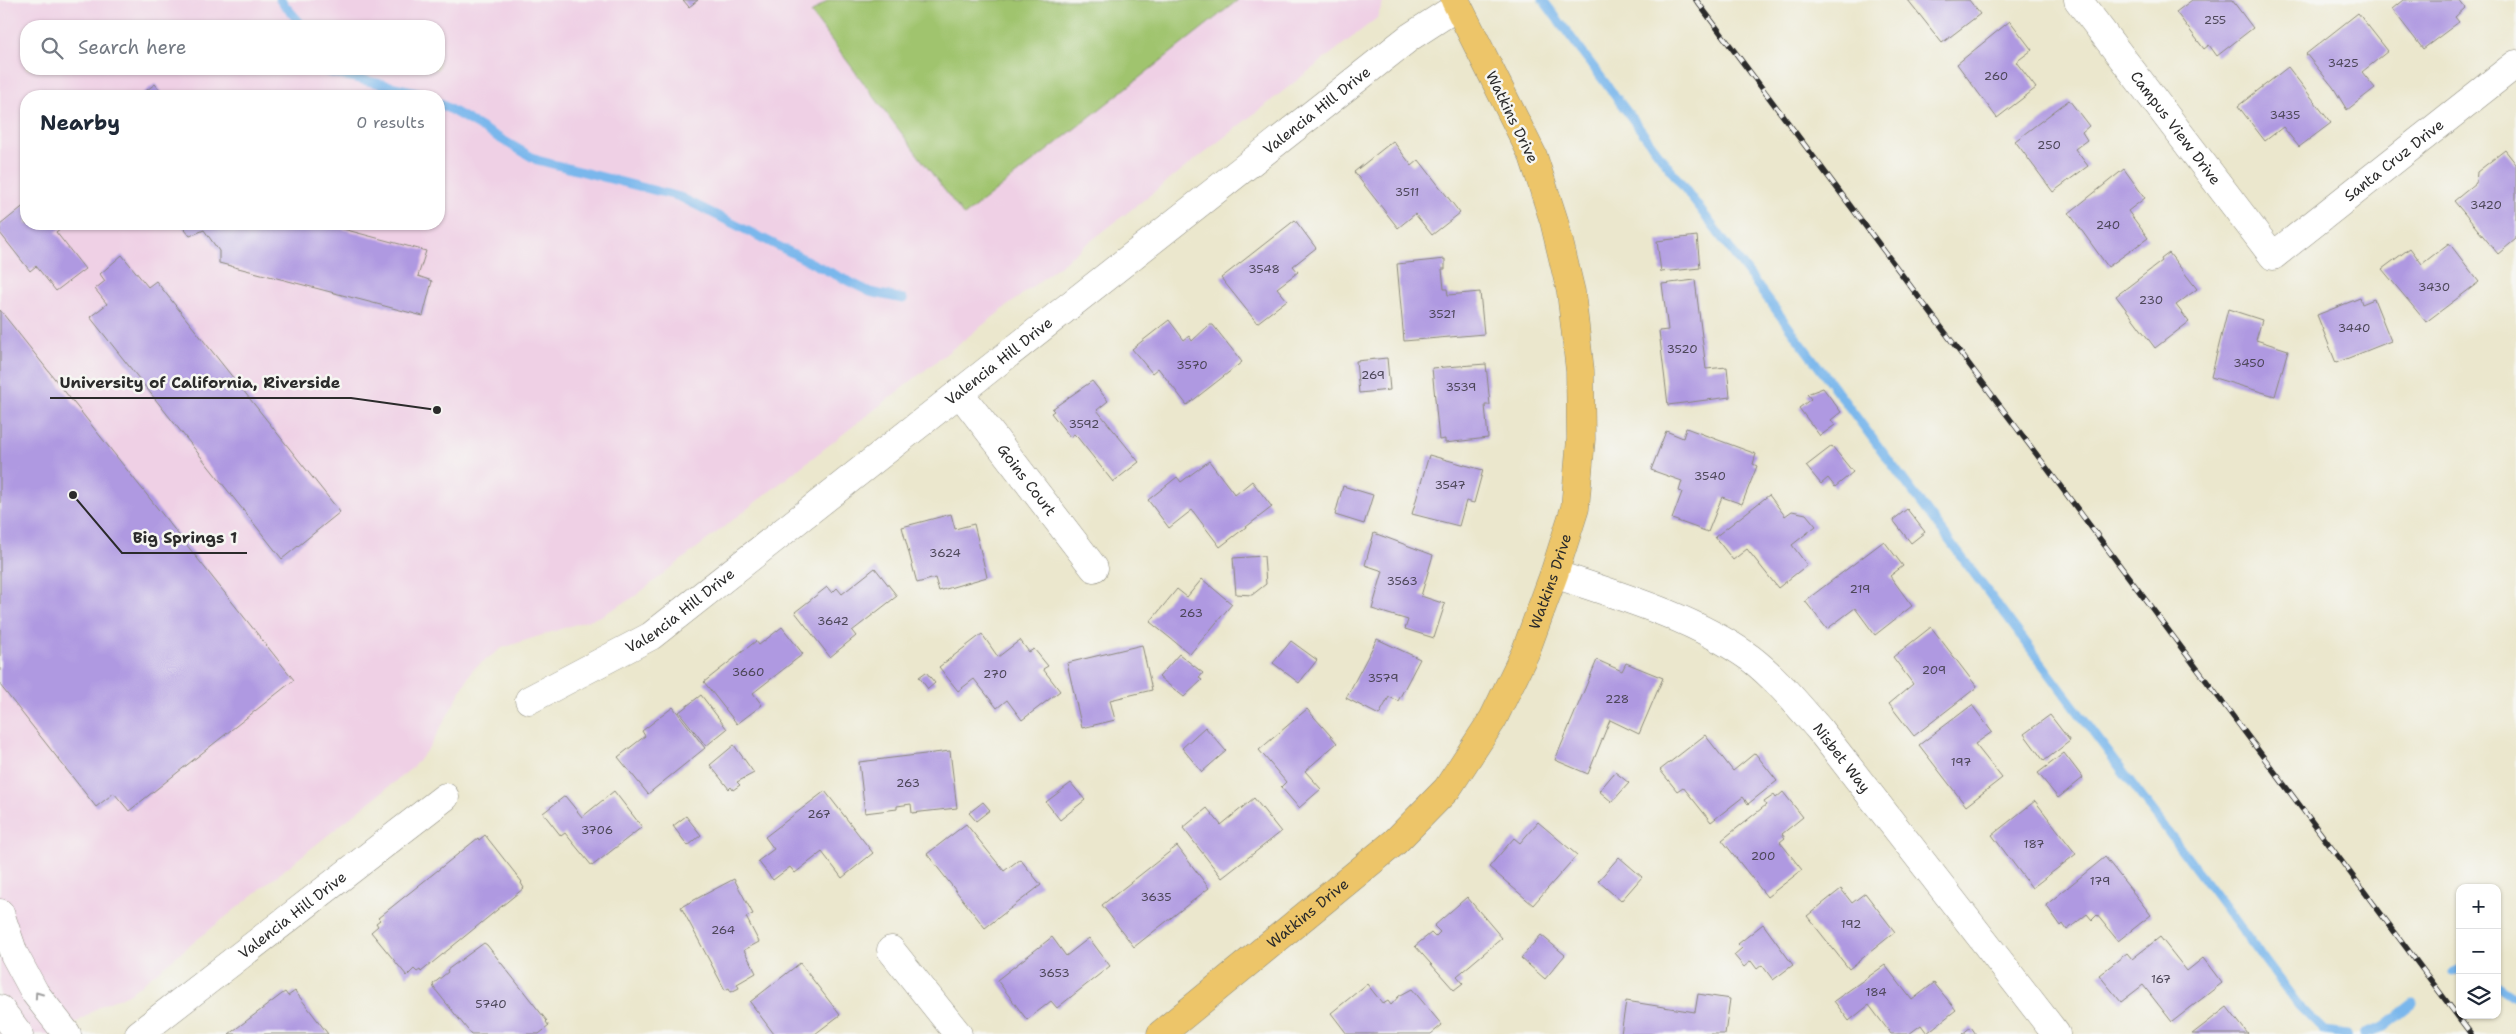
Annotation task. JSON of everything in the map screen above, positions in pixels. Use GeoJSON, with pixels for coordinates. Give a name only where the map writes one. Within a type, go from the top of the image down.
{"type":"FeatureCollection","features":[{"type":"Feature","properties":{"kind":"main road","name":"Watkins Drive"},"geometry":{"type":"LineString","coordinates":[[1160,1034],[1395,842],[1447,789],[1493,719],[1524,654],[1554,574],[1575,508],[1581,439],[1580,371],[1572,292],[1554,221],[1533,156],[1456,3]]}},
{"type":"Feature","properties":{"kind":"street","name":"Campus View Drive"},"geometry":{"type":"LineString","coordinates":[[2078,0],[2273,256]]}},
{"type":"Feature","properties":{"kind":"street","name":"Valencia Hill Drive"},"geometry":{"type":"LineString","coordinates":[[529,700],[651,636],[1410,37],[1456,3]]}},
{"type":"Feature","properties":{"kind":"street","name":"Santa Cruz Drive"},"geometry":{"type":"LineString","coordinates":[[2273,256],[2511,77]]}},
{"type":"Feature","properties":{"kind":"street","name":"Goins Court"},"geometry":{"type":"LineString","coordinates":[[959,392],[1094,568]]}},
{"type":"Feature","properties":{"kind":"street","name":"Nisbet Way"},"geometry":{"type":"LineString","coordinates":[[1554,574],[1648,606],[1684,621],[1750,658],[1790,696],[1819,729],[2056,1034]]}},
{"type":"Feature","properties":{"kind":"street","name":"Valencia Hill Drive"},"geometry":{"type":"LineString","coordinates":[[139,1034],[445,797]]}},
{"type":"Feature","properties":{"kind":"street"},"geometry":{"type":"LineString","coordinates":[[0,913],[18,962],[35,993],[67,1034]]}},
{"type":"Feature","properties":{"kind":"street"},"geometry":{"type":"LineString","coordinates":[[891,950],[958,1034]]}},
{"type":"Feature","properties":{"kind":"street"},"geometry":{"type":"LineString","coordinates":[[0,1009],[20,1034]]}},
{"type":"Feature","properties":{"kind":"shaded area"},"geometry":{"type":"Polygon","coordinates":[[[0,0],[1384,0],[1377,18],[634,597],[601,616],[502,648],[473,669],[431,745],[412,768],[129,994],[102,1005],[60,1034],[0,1034],[0,0]]]}},
{"type":"Feature","properties":{"kind":"green space"},"geometry":{"type":"Polygon","coordinates":[[[828,0],[1238,0],[964,216],[811,13],[828,0]]]}},
{"type":"Feature","properties":{"kind":"building"},"geometry":{"type":"Polygon","coordinates":[[[683,0],[698,0],[689,7],[683,0]]]}},
{"type":"Feature","properties":{"kind":"building"},"geometry":{"type":"Polygon","coordinates":[[[1908,0],[1969,0],[1980,14],[1942,43],[1908,0]]]}},
{"type":"Feature","properties":{"kind":"building"},"geometry":{"type":"Polygon","coordinates":[[[2192,0],[2232,0],[2253,28],[2217,56],[2209,45],[2204,49],[2176,12],[2192,0]]]}},
{"type":"Feature","properties":{"kind":"building"},"geometry":{"type":"Polygon","coordinates":[[[2403,0],[2459,0],[2465,8],[2455,17],[2459,22],[2423,49],[2392,9],[2403,0]]]}},
{"type":"Feature","properties":{"kind":"building"},"geometry":{"type":"Polygon","coordinates":[[[2358,13],[2388,51],[2362,72],[2375,88],[2347,110],[2333,87],[2306,54],[2358,13]]]}},
{"type":"Feature","properties":{"kind":"building"},"geometry":{"type":"Polygon","coordinates":[[[2010,21],[2032,50],[2016,62],[2036,88],[1997,118],[1957,64],[2010,21]]]}},
{"type":"Feature","properties":{"kind":"building"},"geometry":{"type":"Polygon","coordinates":[[[2288,67],[2331,123],[2299,147],[2283,127],[2265,141],[2238,106],[2288,67]]]}},
{"type":"Feature","properties":{"kind":"building"},"geometry":{"type":"Polygon","coordinates":[[[155,84],[160,90],[147,90],[155,84]]]}},
{"type":"Feature","properties":{"kind":"building"},"geometry":{"type":"Polygon","coordinates":[[[2069,100],[2089,126],[2082,132],[2087,140],[2075,149],[2088,166],[2053,192],[2015,141],[2069,100]]]}},
{"type":"Feature","properties":{"kind":"building"},"geometry":{"type":"Polygon","coordinates":[[[1393,141],[1412,166],[1419,160],[1460,213],[1432,235],[1415,214],[1398,228],[1354,172],[1393,141]]]}},
{"type":"Feature","properties":{"kind":"building"},"geometry":{"type":"Polygon","coordinates":[[[2505,150],[2516,164],[2516,239],[2498,254],[2454,201],[2476,183],[2477,172],[2505,150]]]}},
{"type":"Feature","properties":{"kind":"building"},"geometry":{"type":"Polygon","coordinates":[[[2124,169],[2145,198],[2128,211],[2148,238],[2108,267],[2069,213],[2124,169]]]}},
{"type":"Feature","properties":{"kind":"building"},"geometry":{"type":"Polygon","coordinates":[[[20,209],[20,230],[58,230],[56,232],[85,269],[56,291],[36,266],[30,271],[0,233],[0,225],[20,209]]]}},
{"type":"Feature","properties":{"kind":"building"},"geometry":{"type":"Polygon","coordinates":[[[1295,220],[1316,248],[1293,266],[1298,272],[1277,288],[1287,300],[1257,323],[1221,278],[1295,220]]]}},
{"type":"Feature","properties":{"kind":"building"},"geometry":{"type":"Polygon","coordinates":[[[185,230],[204,230],[190,236],[185,230]]]}},
{"type":"Feature","properties":{"kind":"building"},"geometry":{"type":"Polygon","coordinates":[[[204,230],[347,230],[426,251],[418,276],[432,281],[423,316],[219,263],[219,251],[204,230]]]}},
{"type":"Feature","properties":{"kind":"building"},"geometry":{"type":"Polygon","coordinates":[[[1697,236],[1700,268],[1661,272],[1657,241],[1697,236]]]}},
{"type":"Feature","properties":{"kind":"building"},"geometry":{"type":"Polygon","coordinates":[[[2449,243],[2479,282],[2426,322],[2382,269],[2410,248],[2422,264],[2449,243]]]}},
{"type":"Feature","properties":{"kind":"building"},"geometry":{"type":"Polygon","coordinates":[[[2169,253],[2197,289],[2176,305],[2189,322],[2155,348],[2116,296],[2162,261],[2161,259],[2169,253]]]}},
{"type":"Feature","properties":{"kind":"building"},"geometry":{"type":"Polygon","coordinates":[[[122,255],[148,287],[156,281],[340,512],[282,559],[90,317],[107,304],[95,289],[105,281],[100,274],[122,255]]]}},
{"type":"Feature","properties":{"kind":"building"},"geometry":{"type":"Polygon","coordinates":[[[1445,259],[1445,269],[1442,269],[1444,289],[1447,289],[1448,295],[1480,292],[1484,334],[1404,341],[1397,264],[1445,259]]]}},
{"type":"Feature","properties":{"kind":"building"},"geometry":{"type":"Polygon","coordinates":[[[1695,280],[1706,369],[1727,367],[1730,397],[1668,405],[1659,331],[1668,330],[1662,284],[1695,280]]]}},
{"type":"Feature","properties":{"kind":"building"},"geometry":{"type":"Polygon","coordinates":[[[2360,298],[2362,304],[2374,299],[2391,341],[2336,363],[2317,315],[2360,298]]]}},
{"type":"Feature","properties":{"kind":"building"},"geometry":{"type":"Polygon","coordinates":[[[2228,309],[2262,320],[2256,340],[2288,350],[2275,396],[2211,377],[2228,309]]]}},
{"type":"Feature","properties":{"kind":"building"},"geometry":{"type":"Polygon","coordinates":[[[0,310],[294,680],[129,811],[114,793],[96,807],[0,685],[0,310]]]}},
{"type":"Feature","properties":{"kind":"building"},"geometry":{"type":"Polygon","coordinates":[[[1169,320],[1184,340],[1189,336],[1192,341],[1209,325],[1213,325],[1242,362],[1187,405],[1158,368],[1152,373],[1132,349],[1169,320]]]}},
{"type":"Feature","properties":{"kind":"building"},"geometry":{"type":"Polygon","coordinates":[[[1387,358],[1390,390],[1359,393],[1356,361],[1387,358]]]}},
{"type":"Feature","properties":{"kind":"building"},"geometry":{"type":"Polygon","coordinates":[[[1486,364],[1490,405],[1485,405],[1488,438],[1445,443],[1445,439],[1439,440],[1432,368],[1486,364]]]}},
{"type":"Feature","properties":{"kind":"building"},"geometry":{"type":"Polygon","coordinates":[[[1092,381],[1108,401],[1097,410],[1139,462],[1113,482],[1078,438],[1074,434],[1070,437],[1051,413],[1054,411],[1052,409],[1092,381]]]}},
{"type":"Feature","properties":{"kind":"building"},"geometry":{"type":"Polygon","coordinates":[[[1823,388],[1841,412],[1831,420],[1835,425],[1820,436],[1799,408],[1811,399],[1807,394],[1823,388]]]}},
{"type":"Feature","properties":{"kind":"building"},"geometry":{"type":"Polygon","coordinates":[[[1686,428],[1756,454],[1753,464],[1757,466],[1742,504],[1722,497],[1708,532],[1672,519],[1682,492],[1679,491],[1682,481],[1651,470],[1666,431],[1683,438],[1686,428]]]}},
{"type":"Feature","properties":{"kind":"building"},"geometry":{"type":"Polygon","coordinates":[[[1832,446],[1853,472],[1835,487],[1828,478],[1821,484],[1806,466],[1832,446]]]}},
{"type":"Feature","properties":{"kind":"building"},"geometry":{"type":"Polygon","coordinates":[[[1429,455],[1483,470],[1474,503],[1466,501],[1459,526],[1412,514],[1429,455]]]}},
{"type":"Feature","properties":{"kind":"building"},"geometry":{"type":"Polygon","coordinates":[[[1209,461],[1235,495],[1252,481],[1272,507],[1220,547],[1192,510],[1169,528],[1148,500],[1177,477],[1181,482],[1209,461]]]}},
{"type":"Feature","properties":{"kind":"building"},"geometry":{"type":"Polygon","coordinates":[[[1343,486],[1373,495],[1364,524],[1335,515],[1343,486]]]}},
{"type":"Feature","properties":{"kind":"building"},"geometry":{"type":"Polygon","coordinates":[[[1769,495],[1785,516],[1792,511],[1806,514],[1816,526],[1792,545],[1807,565],[1778,588],[1747,549],[1733,560],[1715,537],[1769,495]]]}},
{"type":"Feature","properties":{"kind":"building"},"geometry":{"type":"Polygon","coordinates":[[[1907,509],[1925,532],[1911,543],[1893,520],[1907,509]]]}},
{"type":"Feature","properties":{"kind":"building"},"geometry":{"type":"Polygon","coordinates":[[[951,514],[955,529],[974,524],[987,577],[939,591],[935,578],[917,583],[902,527],[951,514]]]}},
{"type":"Feature","properties":{"kind":"building"},"geometry":{"type":"Polygon","coordinates":[[[1374,533],[1433,555],[1421,596],[1445,604],[1434,638],[1405,629],[1408,620],[1372,609],[1383,571],[1365,565],[1374,533]]]}},
{"type":"Feature","properties":{"kind":"building"},"geometry":{"type":"Polygon","coordinates":[[[1884,541],[1903,566],[1890,576],[1912,606],[1875,635],[1855,608],[1827,629],[1805,601],[1884,541]]]}},
{"type":"Feature","properties":{"kind":"building"},"geometry":{"type":"Polygon","coordinates":[[[1264,556],[1266,584],[1252,595],[1236,594],[1233,558],[1264,556]]]}},
{"type":"Feature","properties":{"kind":"building"},"geometry":{"type":"Polygon","coordinates":[[[875,568],[897,596],[852,631],[856,636],[830,657],[795,612],[827,587],[832,593],[837,588],[842,594],[875,568]]]}},
{"type":"Feature","properties":{"kind":"building"},"geometry":{"type":"Polygon","coordinates":[[[1202,579],[1232,604],[1190,654],[1150,622],[1177,589],[1187,597],[1202,579]]]}},
{"type":"Feature","properties":{"kind":"building"},"geometry":{"type":"Polygon","coordinates":[[[782,627],[803,654],[753,693],[762,705],[737,724],[704,682],[756,641],[759,645],[782,627]]]}},
{"type":"Feature","properties":{"kind":"building"},"geometry":{"type":"Polygon","coordinates":[[[1931,627],[1977,687],[1914,736],[1889,704],[1913,684],[1893,657],[1931,627]]]}},
{"type":"Feature","properties":{"kind":"building"},"geometry":{"type":"Polygon","coordinates":[[[982,634],[998,657],[1020,640],[1029,652],[1034,649],[1048,666],[1043,669],[1060,691],[1022,720],[1007,700],[997,708],[974,679],[958,691],[939,667],[982,634]]]}},
{"type":"Feature","properties":{"kind":"building"},"geometry":{"type":"Polygon","coordinates":[[[1377,639],[1420,659],[1398,701],[1389,697],[1379,715],[1346,698],[1377,639]]]}},
{"type":"Feature","properties":{"kind":"building"},"geometry":{"type":"Polygon","coordinates":[[[1291,641],[1317,660],[1299,683],[1273,663],[1291,641]]]}},
{"type":"Feature","properties":{"kind":"building"},"geometry":{"type":"Polygon","coordinates":[[[1142,645],[1152,690],[1110,700],[1115,720],[1082,728],[1067,663],[1142,645]]]}},
{"type":"Feature","properties":{"kind":"building"},"geometry":{"type":"Polygon","coordinates":[[[1179,654],[1203,673],[1199,678],[1202,680],[1184,697],[1159,677],[1179,654]]]}},
{"type":"Feature","properties":{"kind":"building"},"geometry":{"type":"Polygon","coordinates":[[[1597,660],[1622,671],[1626,663],[1663,678],[1639,734],[1610,720],[1588,774],[1555,760],[1597,660]]]}},
{"type":"Feature","properties":{"kind":"building"},"geometry":{"type":"Polygon","coordinates":[[[926,672],[935,683],[928,689],[919,677],[926,672]]]}},
{"type":"Feature","properties":{"kind":"building"},"geometry":{"type":"Polygon","coordinates":[[[701,695],[727,729],[706,746],[679,712],[701,695]]]}},
{"type":"Feature","properties":{"kind":"building"},"geometry":{"type":"Polygon","coordinates":[[[1972,705],[1992,732],[1975,744],[2002,778],[1966,806],[1919,745],[1972,705]]]}},
{"type":"Feature","properties":{"kind":"building"},"geometry":{"type":"Polygon","coordinates":[[[673,707],[705,748],[648,794],[618,757],[645,736],[642,731],[673,707]]]}},
{"type":"Feature","properties":{"kind":"building"},"geometry":{"type":"Polygon","coordinates":[[[1307,709],[1337,743],[1305,771],[1321,789],[1299,808],[1281,787],[1286,782],[1259,750],[1307,709]]]}},
{"type":"Feature","properties":{"kind":"building"},"geometry":{"type":"Polygon","coordinates":[[[2050,715],[2070,741],[2044,761],[2024,734],[2050,715]]]}},
{"type":"Feature","properties":{"kind":"building"},"geometry":{"type":"Polygon","coordinates":[[[1205,727],[1226,751],[1202,772],[1182,748],[1205,727]]]}},
{"type":"Feature","properties":{"kind":"building"},"geometry":{"type":"Polygon","coordinates":[[[1705,735],[1733,771],[1755,753],[1777,781],[1748,804],[1743,797],[1711,822],[1683,787],[1677,791],[1660,770],[1705,735]]]}},
{"type":"Feature","properties":{"kind":"building"},"geometry":{"type":"Polygon","coordinates":[[[734,745],[754,773],[737,782],[740,785],[733,790],[731,787],[729,789],[710,765],[734,745]]]}},
{"type":"Feature","properties":{"kind":"building"},"geometry":{"type":"Polygon","coordinates":[[[950,751],[957,808],[912,813],[911,804],[897,806],[897,809],[865,813],[859,762],[950,751]]]}},
{"type":"Feature","properties":{"kind":"building"},"geometry":{"type":"Polygon","coordinates":[[[2064,753],[2083,778],[2058,798],[2038,773],[2064,753]]]}},
{"type":"Feature","properties":{"kind":"building"},"geometry":{"type":"Polygon","coordinates":[[[1615,772],[1629,783],[1612,802],[1599,791],[1615,772]]]}},
{"type":"Feature","properties":{"kind":"building"},"geometry":{"type":"Polygon","coordinates":[[[1071,783],[1085,800],[1060,820],[1046,802],[1071,783]]]}},
{"type":"Feature","properties":{"kind":"building"},"geometry":{"type":"Polygon","coordinates":[[[614,791],[642,827],[592,866],[565,833],[561,836],[543,813],[565,796],[582,817],[614,791]]]}},
{"type":"Feature","properties":{"kind":"building"},"geometry":{"type":"Polygon","coordinates":[[[825,791],[873,853],[842,878],[822,852],[795,873],[790,867],[773,880],[758,861],[774,849],[765,837],[825,791]]]}},
{"type":"Feature","properties":{"kind":"building"},"geometry":{"type":"Polygon","coordinates":[[[1783,792],[1803,817],[1782,834],[1785,838],[1780,842],[1802,870],[1767,897],[1722,840],[1766,805],[1764,802],[1774,795],[1776,798],[1783,792]]]}},
{"type":"Feature","properties":{"kind":"building"},"geometry":{"type":"Polygon","coordinates":[[[1254,798],[1281,832],[1222,878],[1183,828],[1207,808],[1221,825],[1254,798]]]}},
{"type":"Feature","properties":{"kind":"building"},"geometry":{"type":"Polygon","coordinates":[[[2035,801],[2076,854],[2032,888],[1992,835],[2035,801]]]}},
{"type":"Feature","properties":{"kind":"building"},"geometry":{"type":"Polygon","coordinates":[[[983,802],[990,810],[976,821],[969,813],[983,802]]]}},
{"type":"Feature","properties":{"kind":"building"},"geometry":{"type":"Polygon","coordinates":[[[686,816],[701,835],[688,846],[673,826],[686,816]]]}},
{"type":"Feature","properties":{"kind":"building"},"geometry":{"type":"Polygon","coordinates":[[[1538,822],[1577,855],[1533,905],[1489,867],[1514,838],[1520,843],[1538,822]]]}},
{"type":"Feature","properties":{"kind":"building"},"geometry":{"type":"Polygon","coordinates":[[[966,824],[1004,871],[1020,859],[1041,885],[985,928],[927,854],[966,824]]]}},
{"type":"Feature","properties":{"kind":"building"},"geometry":{"type":"Polygon","coordinates":[[[485,835],[522,882],[524,888],[421,972],[420,970],[417,972],[414,969],[407,976],[371,932],[378,926],[376,923],[380,920],[378,918],[478,838],[479,840],[485,835]]]}},
{"type":"Feature","properties":{"kind":"building"},"geometry":{"type":"Polygon","coordinates":[[[1177,846],[1209,888],[1134,947],[1102,905],[1177,846]]]}},
{"type":"Feature","properties":{"kind":"building"},"geometry":{"type":"Polygon","coordinates":[[[1619,857],[1642,877],[1621,901],[1598,881],[1619,857]]]}},
{"type":"Feature","properties":{"kind":"building"},"geometry":{"type":"Polygon","coordinates":[[[2105,857],[2151,915],[2118,941],[2097,915],[2092,920],[2087,914],[2067,930],[2063,924],[2061,926],[2046,905],[2105,857]]]}},
{"type":"Feature","properties":{"kind":"building"},"geometry":{"type":"Polygon","coordinates":[[[734,879],[753,914],[746,917],[759,942],[744,950],[756,973],[737,984],[739,988],[731,992],[729,988],[725,990],[681,907],[734,879]]]}},
{"type":"Feature","properties":{"kind":"building"},"geometry":{"type":"Polygon","coordinates":[[[1841,889],[1852,903],[1865,893],[1895,932],[1849,969],[1807,916],[1841,889]]]}},
{"type":"Feature","properties":{"kind":"building"},"geometry":{"type":"Polygon","coordinates":[[[1467,897],[1502,938],[1457,976],[1463,983],[1454,990],[1415,946],[1431,933],[1435,937],[1440,932],[1434,926],[1467,897]]]}},
{"type":"Feature","properties":{"kind":"building"},"geometry":{"type":"Polygon","coordinates":[[[1763,924],[1793,965],[1773,980],[1762,965],[1757,969],[1751,961],[1744,967],[1734,955],[1742,948],[1738,944],[1763,924]]]}},
{"type":"Feature","properties":{"kind":"building"},"geometry":{"type":"Polygon","coordinates":[[[1541,935],[1565,955],[1545,979],[1521,958],[1541,935]]]}},
{"type":"Feature","properties":{"kind":"building"},"geometry":{"type":"Polygon","coordinates":[[[1052,937],[1066,956],[1089,938],[1110,966],[1057,1008],[1051,1001],[1027,1020],[997,980],[1052,937]]]}},
{"type":"Feature","properties":{"kind":"building"},"geometry":{"type":"Polygon","coordinates":[[[2160,937],[2187,971],[2203,958],[2222,983],[2172,1022],[2143,985],[2121,1002],[2099,975],[2127,953],[2132,959],[2160,937]]]}},
{"type":"Feature","properties":{"kind":"building"},"geometry":{"type":"Polygon","coordinates":[[[484,943],[547,1021],[549,1026],[539,1034],[471,1034],[434,988],[433,984],[448,972],[447,970],[484,943]]]}},
{"type":"Feature","properties":{"kind":"building"},"geometry":{"type":"Polygon","coordinates":[[[800,963],[840,1015],[815,1034],[774,1034],[750,1002],[800,963]]]}},
{"type":"Feature","properties":{"kind":"building"},"geometry":{"type":"Polygon","coordinates":[[[1885,965],[1912,1000],[1934,983],[1956,1010],[1927,1033],[1921,1025],[1909,1034],[1891,1034],[1869,1005],[1849,1021],[1834,1001],[1885,965]]]}},
{"type":"Feature","properties":{"kind":"building"},"geometry":{"type":"Polygon","coordinates":[[[1367,984],[1383,1004],[1388,1001],[1391,1005],[1399,996],[1412,989],[1442,1025],[1431,1034],[1347,1034],[1331,1013],[1367,984]]]}},
{"type":"Feature","properties":{"kind":"building"},"geometry":{"type":"Polygon","coordinates":[[[295,991],[328,1034],[229,1034],[285,992],[288,996],[295,991]]]}},
{"type":"Feature","properties":{"kind":"building"},"geometry":{"type":"Polygon","coordinates":[[[1698,994],[1730,999],[1725,1034],[1621,1034],[1626,1001],[1695,1012],[1698,994]]]}},
{"type":"Feature","properties":{"kind":"building"},"geometry":{"type":"Polygon","coordinates":[[[2227,1007],[2248,1034],[2192,1034],[2227,1007]]]}},
{"type":"Feature","properties":{"kind":"building"},"geometry":{"type":"Polygon","coordinates":[[[1971,1027],[1976,1034],[1962,1034],[1971,1027]]]}},
{"type":"Feature","properties":{"kind":"waterway"},"geometry":{"type":"LineString","coordinates":[[280,0],[298,20]]}},
{"type":"Feature","properties":{"kind":"waterway"},"geometry":{"type":"LineString","coordinates":[[1543,0],[2299,1006],[2324,1031],[2347,1034]]}},
{"type":"Feature","properties":{"kind":"waterway"},"geometry":{"type":"LineString","coordinates":[[342,75],[408,90]]}},
{"type":"Feature","properties":{"kind":"waterway"},"geometry":{"type":"LineString","coordinates":[[445,106],[537,160],[680,197],[870,292],[903,299]]}},
{"type":"Feature","properties":{"kind":"waterway"},"geometry":{"type":"LineString","coordinates":[[2501,988],[2516,998]]}},
{"type":"Feature","properties":{"kind":"waterway"},"geometry":{"type":"LineString","coordinates":[[2364,1034],[2384,1027],[2413,1004]]}},
{"type":"Feature","properties":{"kind":"railway"},"geometry":{"type":"LineString","coordinates":[[1696,0],[2471,1034]]}},
{"type":"Feature","properties":{"kind":"place","name":"University of California, Riverside"},"geometry":{"type":"Point","coordinates":[437,410]}},
{"type":"Feature","properties":{"kind":"place","name":"Big Springs 1"},"geometry":{"type":"Point","coordinates":[73,495]}}]}
